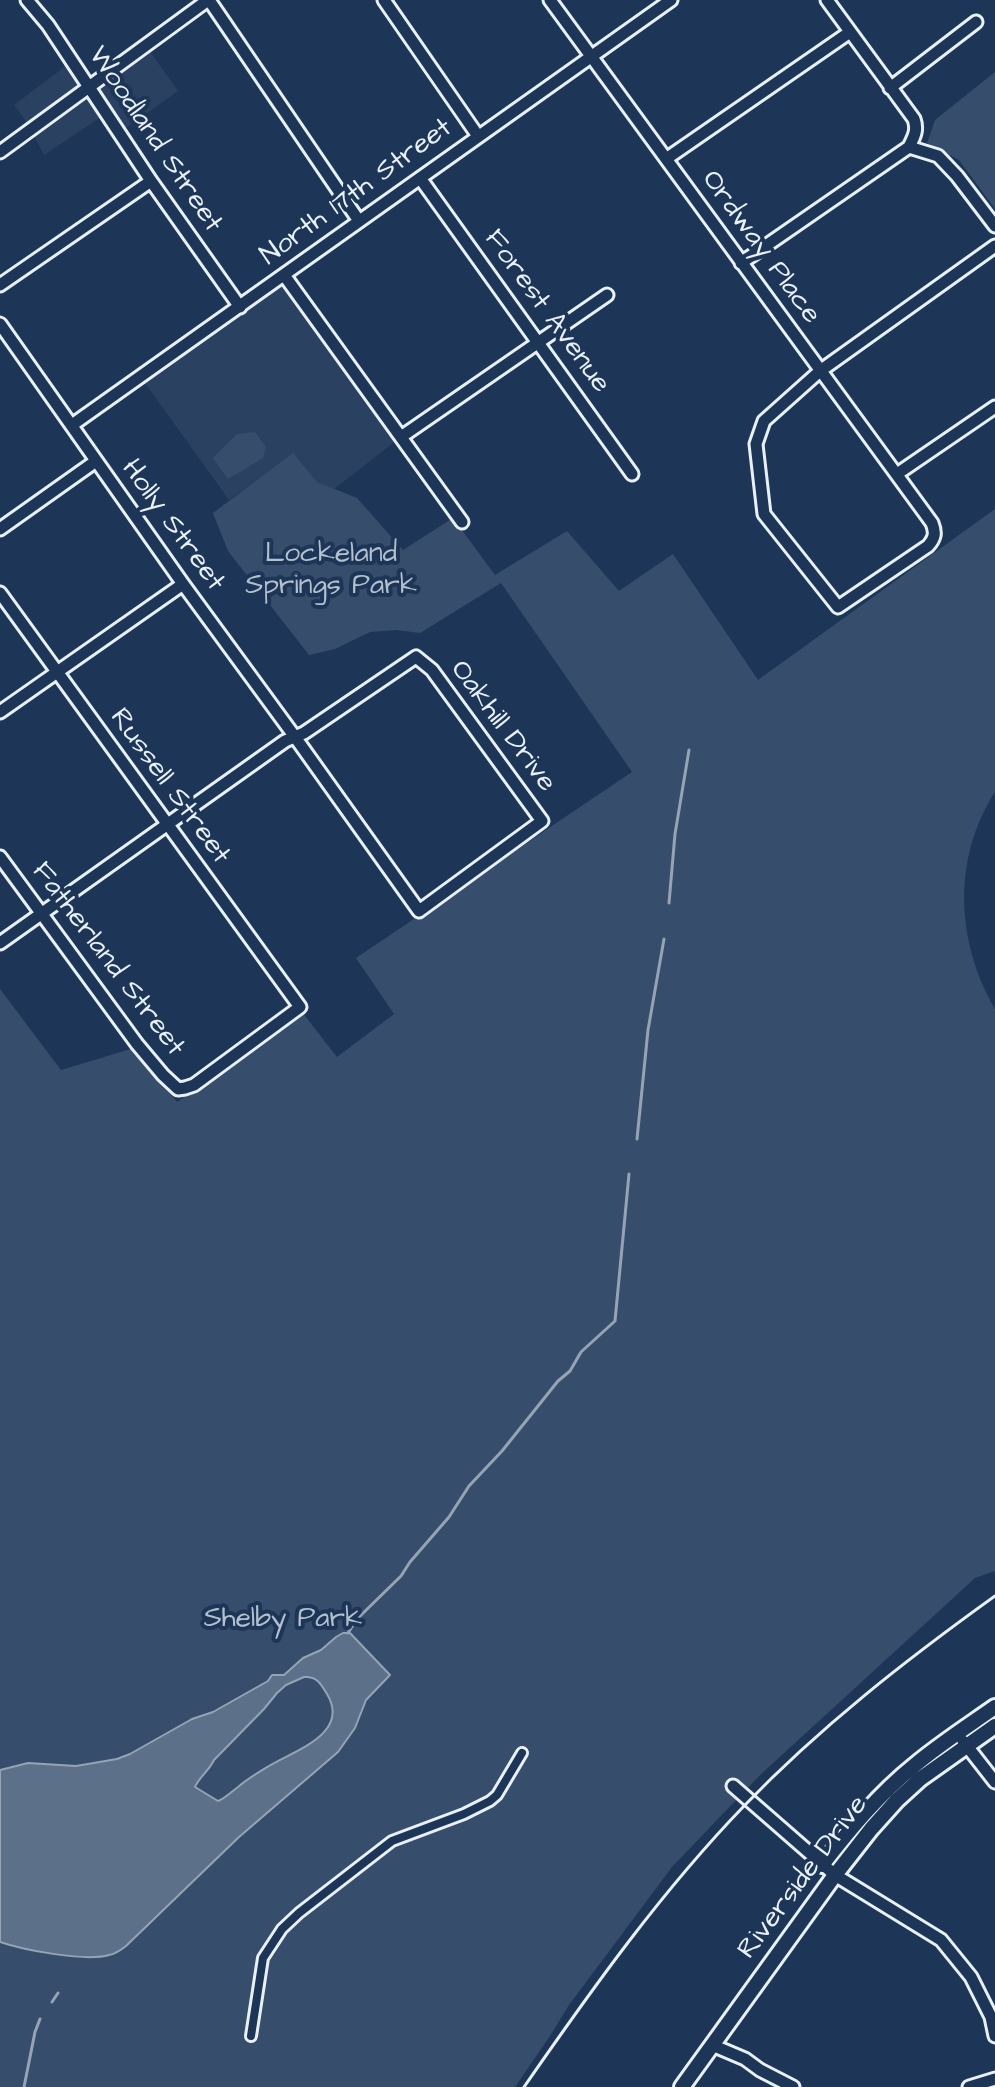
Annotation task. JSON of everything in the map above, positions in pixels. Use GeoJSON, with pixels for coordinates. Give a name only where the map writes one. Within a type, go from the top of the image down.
{"type":"FeatureCollection","features":[{"type":"Feature","properties":{"kind":"street","name":"Woodland Street"},"geometry":{"type":"LineString","coordinates":[[27,0],[48,25],[151,181],[240,307]]}},
{"type":"Feature","properties":{"kind":"street"},"geometry":{"type":"LineString","coordinates":[[0,152],[209,0],[359,221]]}},
{"type":"Feature","properties":{"kind":"street"},"geometry":{"type":"LineString","coordinates":[[384,0],[478,136]]}},
{"type":"Feature","properties":{"kind":"street","name":"Ordway Place"},"geometry":{"type":"LineString","coordinates":[[550,0],[932,523],[934,539],[928,546],[838,607],[764,514],[756,444],[764,421],[820,371]]}},
{"type":"Feature","properties":{"kind":"street","name":"North 17th Street"},"geometry":{"type":"LineString","coordinates":[[72,425],[671,0]]}},
{"type":"Feature","properties":{"kind":"street"},"geometry":{"type":"LineString","coordinates":[[741,263],[909,147],[915,134],[917,126],[914,119],[827,0]]}},
{"type":"Feature","properties":{"kind":"street"},"geometry":{"type":"LineString","coordinates":[[890,88],[976,22]]}},
{"type":"Feature","properties":{"kind":"street"},"geometry":{"type":"LineString","coordinates":[[666,159],[850,32]]}},
{"type":"Feature","properties":{"kind":"street"},"geometry":{"type":"LineString","coordinates":[[909,147],[938,156],[995,226]]}},
{"type":"Feature","properties":{"kind":"street","name":"Forest Avenue"},"geometry":{"type":"LineString","coordinates":[[420,178],[632,474]]}},
{"type":"Feature","properties":{"kind":"street"},"geometry":{"type":"LineString","coordinates":[[0,285],[151,181]]}},
{"type":"Feature","properties":{"kind":"street"},"geometry":{"type":"LineString","coordinates":[[820,371],[995,246]]}},
{"type":"Feature","properties":{"kind":"street"},"geometry":{"type":"LineString","coordinates":[[284,275],[462,522]]}},
{"type":"Feature","properties":{"kind":"street"},"geometry":{"type":"LineString","coordinates":[[401,437],[607,295]]}},
{"type":"Feature","properties":{"kind":"street","name":"Holly Street"},"geometry":{"type":"LineString","coordinates":[[0,324],[419,911]]}},
{"type":"Feature","properties":{"kind":"street"},"geometry":{"type":"LineString","coordinates":[[897,474],[995,407]]}},
{"type":"Feature","properties":{"kind":"street"},"geometry":{"type":"LineString","coordinates":[[0,529],[96,461]]}},
{"type":"Feature","properties":{"kind":"street"},"geometry":{"type":"LineString","coordinates":[[0,712],[183,584]]}},
{"type":"Feature","properties":{"kind":"street","name":"Russell Street"},"geometry":{"type":"LineString","coordinates":[[0,593],[300,1007],[194,1085],[178,1089]]}},
{"type":"Feature","properties":{"kind":"street","name":"Oakhill Drive"},"geometry":{"type":"LineString","coordinates":[[295,737],[416,657],[432,670],[542,821],[419,911]]}},
{"type":"Feature","properties":{"kind":"street"},"geometry":{"type":"LineString","coordinates":[[0,943],[285,741],[295,737]]}},
{"type":"Feature","properties":{"kind":"street","name":"Fatherland Street"},"geometry":{"type":"LineString","coordinates":[[0,857],[137,1044],[178,1089]]}},
{"type":"Feature","properties":{"kind":"street","name":"Riverside Drive"},"geometry":{"type":"LineString","coordinates":[[822,1865],[858,1821],[914,1765],[995,1707]]}},
{"type":"Feature","properties":{"kind":"street","name":"Riverside Drive"},"geometry":{"type":"LineString","coordinates":[[682,2087],[835,1875],[897,1800],[920,1779],[995,1726]]}},
{"type":"Feature","properties":{"kind":"street"},"geometry":{"type":"LineString","coordinates":[[957,1733],[995,1782]]}},
{"type":"Feature","properties":{"kind":"street"},"geometry":{"type":"LineString","coordinates":[[251,2036],[263,1958],[282,1929],[392,1841],[490,1801],[497,1795],[522,1753]]}},
{"type":"Feature","properties":{"kind":"street"},"geometry":{"type":"LineString","coordinates":[[733,1786],[835,1875],[941,1940],[971,1977],[991,2017],[995,2036]]}},
{"type":"Feature","properties":{"kind":"street"},"geometry":{"type":"LineString","coordinates":[[712,2045],[745,2059],[793,2087]]}},
{"type":"Feature","properties":{"kind":"street"},"geometry":{"type":"LineString","coordinates":[[969,2087],[995,2079]]}},
{"type":"Feature","properties":{"kind":"shaded area"},"geometry":{"type":"Polygon","coordinates":[[[146,46],[178,91],[119,133],[104,115],[44,155],[14,105],[71,62],[88,88],[146,46]]]}},
{"type":"Feature","properties":{"kind":"shaded area"},"geometry":{"type":"Polygon","coordinates":[[[284,275],[401,437],[334,489],[317,482],[255,481],[229,500],[140,376],[284,275]]]}},
{"type":"Feature","properties":{"kind":"shaded area"},"geometry":{"type":"Polygon","coordinates":[[[350,1633],[390,1675],[366,1700],[355,1728],[338,1752],[239,1837],[126,1946],[112,1954],[86,1957],[0,1942],[0,1770],[28,1763],[76,1766],[130,1754],[192,1719],[213,1712],[268,1681],[272,1675],[284,1675],[303,1658],[321,1650],[336,1637],[350,1633]],[[308,1677],[286,1685],[277,1693],[214,1760],[195,1787],[218,1801],[326,1730],[332,1708],[321,1684],[308,1677]]]}},
{"type":"Feature","properties":{"kind":"green space"},"geometry":{"type":"Polygon","coordinates":[[[995,72],[995,209],[959,160],[927,143],[935,120],[995,72]]]}},
{"type":"Feature","properties":{"kind":"green space"},"geometry":{"type":"Polygon","coordinates":[[[255,432],[266,447],[263,458],[228,479],[213,458],[237,434],[255,432]]]}},
{"type":"Feature","properties":{"kind":"green space"},"geometry":{"type":"Polygon","coordinates":[[[293,453],[317,482],[357,498],[403,550],[453,518],[495,575],[567,531],[619,591],[673,554],[758,680],[995,509],[995,792],[971,845],[964,900],[972,956],[995,1009],[995,1571],[975,1578],[759,1776],[672,1867],[569,2005],[515,2087],[0,2087],[0,989],[61,1070],[134,1048],[177,1102],[302,1012],[337,1057],[394,1014],[356,958],[632,772],[501,583],[420,633],[396,630],[370,632],[335,649],[309,655],[228,551],[213,513],[293,453]]]}},
{"type":"Feature","properties":{"kind":"waterway"},"geometry":{"type":"LineString","coordinates":[[669,903],[675,834],[689,750]]}},
{"type":"Feature","properties":{"kind":"waterway"},"geometry":{"type":"LineString","coordinates":[[637,1139],[648,1030],[664,939]]}},
{"type":"Feature","properties":{"kind":"waterway"},"geometry":{"type":"LineString","coordinates":[[348,1633],[356,1620],[401,1576],[449,1517],[469,1486],[502,1451],[558,1381],[570,1371],[581,1352],[615,1321],[629,1174]]}},
{"type":"Feature","properties":{"kind":"waterway"},"geometry":{"type":"LineString","coordinates":[[52,2002],[58,1993]]}},
{"type":"Feature","properties":{"kind":"waterway"},"geometry":{"type":"LineString","coordinates":[[24,2087],[40,2019]]}},
{"type":"Feature","properties":{"kind":"railway"},"geometry":{"type":"LineString","coordinates":[[524,2087],[656,1907],[744,1806],[865,1695],[995,1596]]}},
{"type":"Feature","properties":{"kind":"park label","name":"Lockeland Springs Park"},"geometry":{"type":"Point","coordinates":[331,571]}},
{"type":"Feature","properties":{"kind":"park label","name":"Shelby Park"},"geometry":{"type":"Point","coordinates":[283,1620]}}]}
